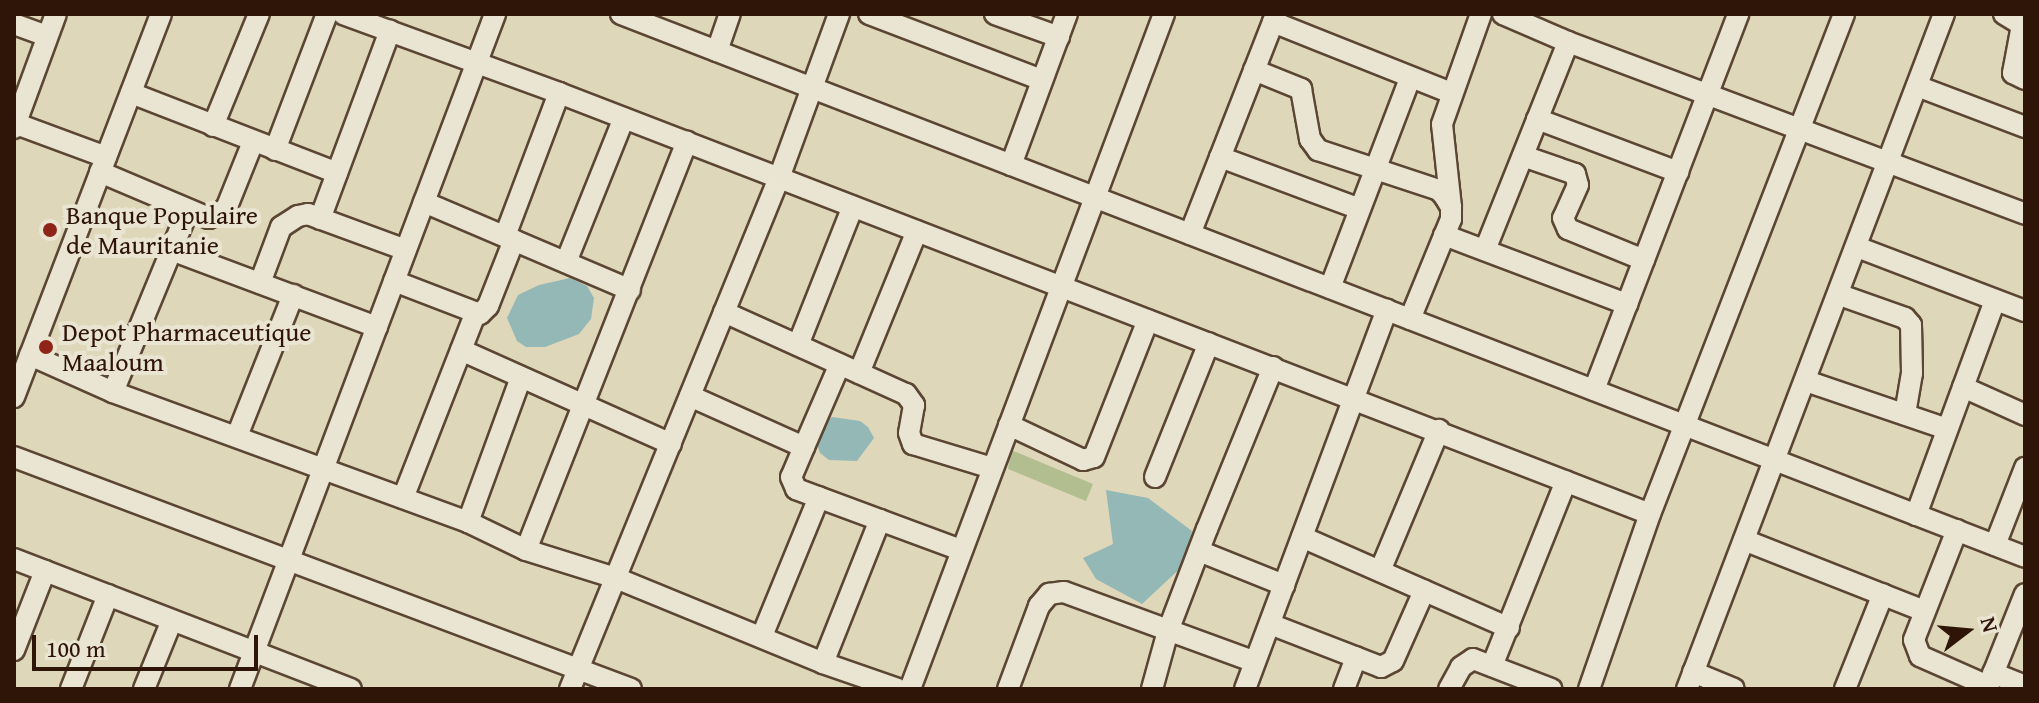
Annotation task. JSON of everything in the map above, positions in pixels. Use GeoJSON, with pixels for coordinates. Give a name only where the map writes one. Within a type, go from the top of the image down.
{"type":"FeatureCollection","features":[{"type":"Feature","properties":{"kind":"street"},"geometry":{"type":"LineString","coordinates":[[56,14],[15,125],[103,164],[188,210],[209,218],[222,213],[253,142]]}},
{"type":"Feature","properties":{"kind":"street"},"geometry":{"type":"LineString","coordinates":[[14,397],[161,14]]}},
{"type":"Feature","properties":{"kind":"street"},"geometry":{"type":"LineString","coordinates":[[213,126],[259,14]]}},
{"type":"Feature","properties":{"kind":"street"},"geometry":{"type":"LineString","coordinates":[[275,150],[327,14]]}},
{"type":"Feature","properties":{"kind":"street"},"geometry":{"type":"LineString","coordinates":[[343,14],[559,93],[1439,430],[1650,514]]}},
{"type":"Feature","properties":{"kind":"street"},"geometry":{"type":"LineString","coordinates":[[240,689],[495,14]]}},
{"type":"Feature","properties":{"kind":"street"},"geometry":{"type":"LineString","coordinates":[[621,14],[2025,557]]}},
{"type":"Feature","properties":{"kind":"street"},"geometry":{"type":"LineString","coordinates":[[717,51],[730,14]]}},
{"type":"Feature","properties":{"kind":"street"},"geometry":{"type":"LineString","coordinates":[[570,689],[779,178],[839,14]]}},
{"type":"Feature","properties":{"kind":"street"},"geometry":{"type":"LineString","coordinates":[[869,14],[898,19],[1042,80]]}},
{"type":"Feature","properties":{"kind":"street"},"geometry":{"type":"LineString","coordinates":[[995,14],[1059,37]]}},
{"type":"Feature","properties":{"kind":"street"},"geometry":{"type":"LineString","coordinates":[[1011,165],[1067,14]]}},
{"type":"Feature","properties":{"kind":"street"},"geometry":{"type":"LineString","coordinates":[[910,689],[1164,14]]}},
{"type":"Feature","properties":{"kind":"street"},"geometry":{"type":"LineString","coordinates":[[1410,319],[1444,235],[1451,207],[1452,189],[1440,133],[1451,93],[1457,87],[1481,14]]}},
{"type":"Feature","properties":{"kind":"street"},"geometry":{"type":"LineString","coordinates":[[1594,390],[1738,14]]}},
{"type":"Feature","properties":{"kind":"street"},"geometry":{"type":"LineString","coordinates":[[1589,689],[1650,514],[1844,14]]}},
{"type":"Feature","properties":{"kind":"street"},"geometry":{"type":"LineString","coordinates":[[1734,689],[1690,681],[1840,295],[1944,14]]}},
{"type":"Feature","properties":{"kind":"street"},"geometry":{"type":"LineString","coordinates":[[2004,14],[2022,25],[2013,73],[2025,79]]}},
{"type":"Feature","properties":{"kind":"street"},"geometry":{"type":"LineString","coordinates":[[1517,16],[1568,42],[2025,214]]}},
{"type":"Feature","properties":{"kind":"street"},"geometry":{"type":"LineString","coordinates":[[1190,234],[1274,18],[1451,93]]}},
{"type":"Feature","properties":{"kind":"street"},"geometry":{"type":"LineString","coordinates":[[14,24],[47,36]]}},
{"type":"Feature","properties":{"kind":"street"},"geometry":{"type":"LineString","coordinates":[[320,219],[390,31]]}},
{"type":"Feature","properties":{"kind":"street"},"geometry":{"type":"LineString","coordinates":[[1485,250],[1568,42]]}},
{"type":"Feature","properties":{"kind":"street"},"geometry":{"type":"LineString","coordinates":[[1254,70],[1301,89],[1313,145],[1375,170],[1439,190],[1451,207]]}},
{"type":"Feature","properties":{"kind":"street"},"geometry":{"type":"LineString","coordinates":[[1330,288],[1410,78]]}},
{"type":"Feature","properties":{"kind":"street"},"geometry":{"type":"LineString","coordinates":[[1917,86],[2025,127]]}},
{"type":"Feature","properties":{"kind":"street"},"geometry":{"type":"LineString","coordinates":[[131,93],[337,173]]}},
{"type":"Feature","properties":{"kind":"street"},"geometry":{"type":"LineString","coordinates":[[403,498],[475,314],[488,306],[559,93]]}},
{"type":"Feature","properties":{"kind":"street"},"geometry":{"type":"LineString","coordinates":[[566,262],[624,118]]}},
{"type":"Feature","properties":{"kind":"street"},"geometry":{"type":"LineString","coordinates":[[1537,119],[1678,172]]}},
{"type":"Feature","properties":{"kind":"street"},"geometry":{"type":"LineString","coordinates":[[526,550],[687,142]]}},
{"type":"Feature","properties":{"kind":"street"},"geometry":{"type":"LineString","coordinates":[[1523,156],[1575,174],[1578,185],[1563,218],[1568,229],[1644,260]]}},
{"type":"Feature","properties":{"kind":"street"},"geometry":{"type":"LineString","coordinates":[[1220,157],[1360,209]]}},
{"type":"Feature","properties":{"kind":"street"},"geometry":{"type":"LineString","coordinates":[[424,202],[630,290]]}},
{"type":"Feature","properties":{"kind":"street"},"geometry":{"type":"LineString","coordinates":[[798,345],[853,206]]}},
{"type":"Feature","properties":{"kind":"street"},"geometry":{"type":"LineString","coordinates":[[113,392],[188,210]]}},
{"type":"Feature","properties":{"kind":"street"},"geometry":{"type":"LineString","coordinates":[[260,283],[281,227],[288,220],[308,214],[406,250]]}},
{"type":"Feature","properties":{"kind":"street"},"geometry":{"type":"LineString","coordinates":[[917,231],[850,368],[804,447],[792,484],[961,550]]}},
{"type":"Feature","properties":{"kind":"street"},"geometry":{"type":"LineString","coordinates":[[1444,235],[1627,304]]}},
{"type":"Feature","properties":{"kind":"street"},"geometry":{"type":"LineString","coordinates":[[1857,247],[2025,311]]}},
{"type":"Feature","properties":{"kind":"street"},"geometry":{"type":"LineString","coordinates":[[171,250],[377,327]]}},
{"type":"Feature","properties":{"kind":"street"},"geometry":{"type":"LineString","coordinates":[[394,281],[475,314]]}},
{"type":"Feature","properties":{"kind":"street"},"geometry":{"type":"LineString","coordinates":[[237,436],[293,295]]}},
{"type":"Feature","properties":{"kind":"street"},"geometry":{"type":"LineString","coordinates":[[1840,295],[1905,318],[1911,325],[1912,373],[1905,414]]}},
{"type":"Feature","properties":{"kind":"street"},"geometry":{"type":"LineString","coordinates":[[1916,515],[1995,300]]}},
{"type":"Feature","properties":{"kind":"street"},"geometry":{"type":"LineString","coordinates":[[1245,689],[1387,310]]}},
{"type":"Feature","properties":{"kind":"street"},"geometry":{"type":"LineString","coordinates":[[724,312],[906,394],[914,405],[909,433],[913,444],[992,468]]}},
{"type":"Feature","properties":{"kind":"street"},"geometry":{"type":"LineString","coordinates":[[1009,425],[1083,460],[1094,457],[1148,320]]}},
{"type":"Feature","properties":{"kind":"street"},"geometry":{"type":"LineString","coordinates":[[1155,477],[1209,343]]}},
{"type":"Feature","properties":{"kind":"street"},"geometry":{"type":"LineString","coordinates":[[461,350],[671,444]]}},
{"type":"Feature","properties":{"kind":"street"},"geometry":{"type":"LineString","coordinates":[[30,355],[113,392],[468,522],[526,550],[616,578],[823,663],[898,689]]}},
{"type":"Feature","properties":{"kind":"street"},"geometry":{"type":"LineString","coordinates":[[1152,689],[1168,631],[1273,367]]}},
{"type":"Feature","properties":{"kind":"street"},"geometry":{"type":"LineString","coordinates":[[468,522],[521,377]]}},
{"type":"Feature","properties":{"kind":"street"},"geometry":{"type":"LineString","coordinates":[[1806,381],[1947,429]]}},
{"type":"Feature","properties":{"kind":"street"},"geometry":{"type":"LineString","coordinates":[[1963,387],[2025,415]]}},
{"type":"Feature","properties":{"kind":"street"},"geometry":{"type":"LineString","coordinates":[[690,396],[804,447]]}},
{"type":"Feature","properties":{"kind":"street"},"geometry":{"type":"LineString","coordinates":[[1380,571],[1439,430]]}},
{"type":"Feature","properties":{"kind":"street"},"geometry":{"type":"LineString","coordinates":[[14,457],[289,563],[631,689]]}},
{"type":"Feature","properties":{"kind":"street"},"geometry":{"type":"LineString","coordinates":[[1995,545],[2025,468]]}},
{"type":"Feature","properties":{"kind":"street"},"geometry":{"type":"LineString","coordinates":[[1492,666],[1566,481]]}},
{"type":"Feature","properties":{"kind":"street"},"geometry":{"type":"LineString","coordinates":[[762,636],[819,497]]}},
{"type":"Feature","properties":{"kind":"street"},"geometry":{"type":"LineString","coordinates":[[823,663],[880,520]]}},
{"type":"Feature","properties":{"kind":"street"},"geometry":{"type":"LineString","coordinates":[[1957,530],[1914,640],[1920,656],[1989,683],[2025,686]]}},
{"type":"Feature","properties":{"kind":"street"},"geometry":{"type":"LineString","coordinates":[[1302,537],[1509,628]]}},
{"type":"Feature","properties":{"kind":"street"},"geometry":{"type":"LineString","coordinates":[[1744,540],[1924,611]]}},
{"type":"Feature","properties":{"kind":"street"},"geometry":{"type":"LineString","coordinates":[[1199,551],[1284,585]]}},
{"type":"Feature","properties":{"kind":"street"},"geometry":{"type":"LineString","coordinates":[[14,559],[255,652],[329,685],[351,689]]}},
{"type":"Feature","properties":{"kind":"street"},"geometry":{"type":"LineString","coordinates":[[14,650],[45,571]]}},
{"type":"Feature","properties":{"kind":"street"},"geometry":{"type":"LineString","coordinates":[[1270,624],[1381,667],[1393,661],[1424,591]]}},
{"type":"Feature","properties":{"kind":"street"},"geometry":{"type":"LineString","coordinates":[[1008,689],[1039,606],[1049,594],[1064,592],[1255,662]]}},
{"type":"Feature","properties":{"kind":"street"},"geometry":{"type":"LineString","coordinates":[[1845,689],[1883,594]]}},
{"type":"Feature","properties":{"kind":"street"},"geometry":{"type":"LineString","coordinates":[[1989,683],[2016,645],[2025,594]]}},
{"type":"Feature","properties":{"kind":"street"},"geometry":{"type":"LineString","coordinates":[[71,689],[108,595]]}},
{"type":"Feature","properties":{"kind":"street"},"geometry":{"type":"LineString","coordinates":[[144,689],[172,620]]}},
{"type":"Feature","properties":{"kind":"street"},"geometry":{"type":"LineString","coordinates":[[1344,689],[1356,657]]}},
{"type":"Feature","properties":{"kind":"street"},"geometry":{"type":"LineString","coordinates":[[1449,689],[1466,662],[1473,659],[1551,689]]}},
{"type":"Feature","properties":{"kind":"green space"},"geometry":{"type":"Polygon","coordinates":[[[1011,450],[1093,484],[1086,501],[1008,469],[1011,450]]]}},
{"type":"Feature","properties":{"kind":"water"},"geometry":{"type":"Polygon","coordinates":[[[570,278],[587,286],[594,298],[591,319],[579,334],[545,347],[526,347],[517,341],[507,318],[518,295],[539,285],[570,278]]]}},
{"type":"Feature","properties":{"kind":"water"},"geometry":{"type":"Polygon","coordinates":[[[832,417],[860,421],[868,427],[874,438],[857,461],[829,460],[820,453],[815,438],[820,426],[832,417]]]}},
{"type":"Feature","properties":{"kind":"water"},"geometry":{"type":"Polygon","coordinates":[[[1106,490],[1148,498],[1192,531],[1185,564],[1142,604],[1096,579],[1083,558],[1113,544],[1106,490]]]}},
{"type":"Feature","properties":{"kind":"place","name":"Banque Populaire de Mauritanie"},"geometry":{"type":"Point","coordinates":[50,230]}},
{"type":"Feature","properties":{"kind":"place","name":"Depot Pharmaceutique Maaloum"},"geometry":{"type":"Point","coordinates":[46,347]}}]}
